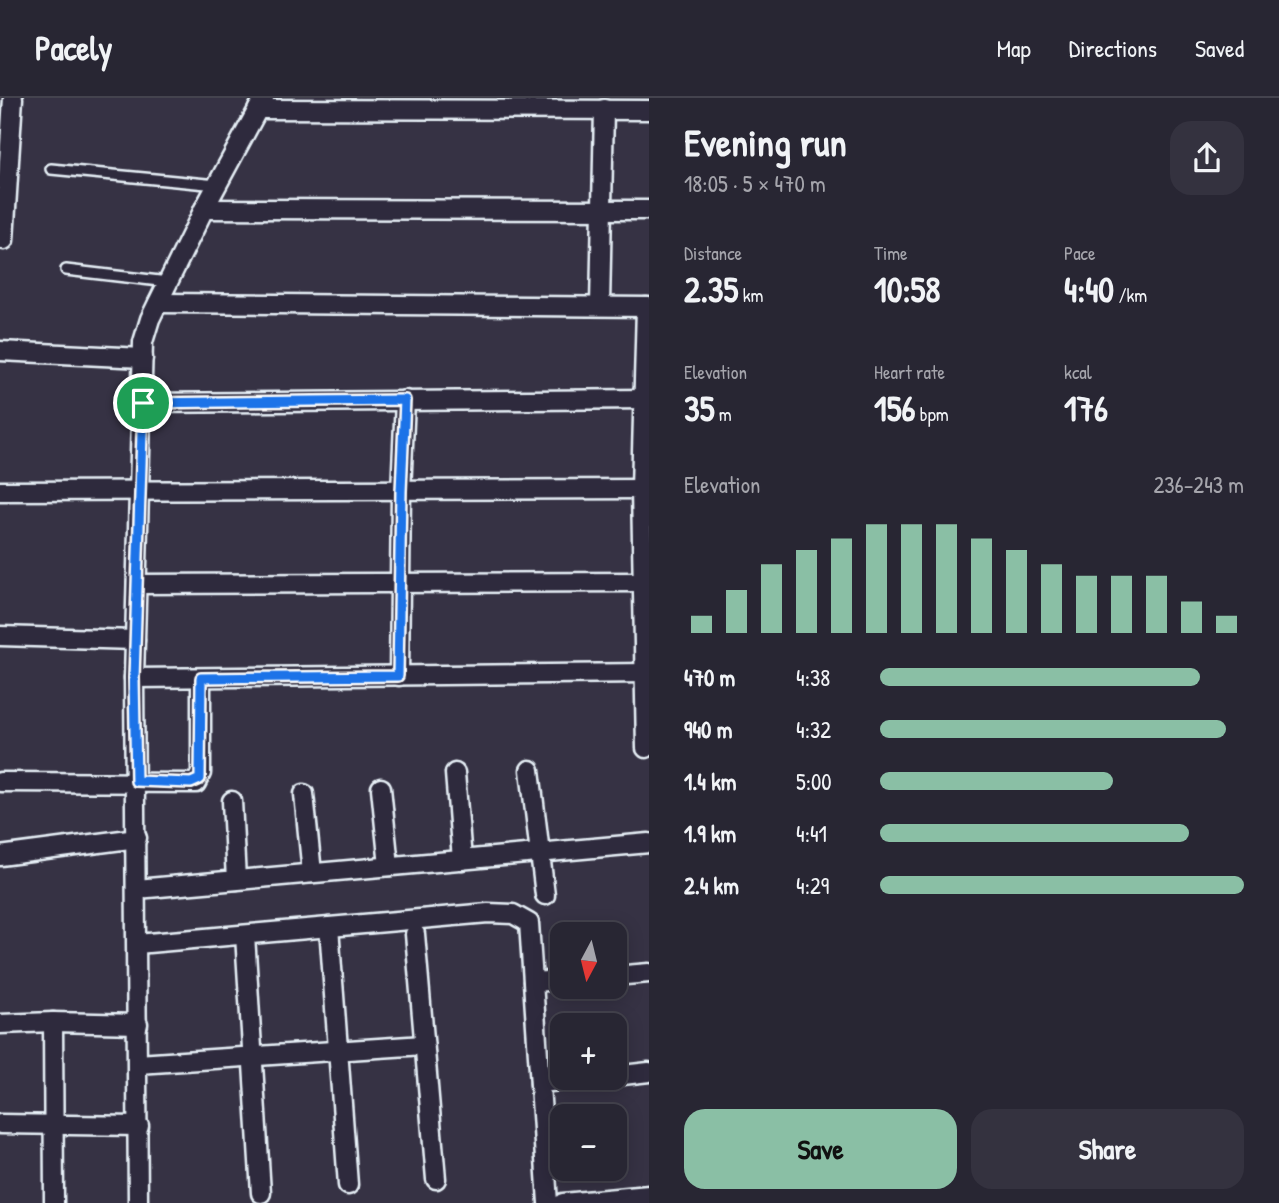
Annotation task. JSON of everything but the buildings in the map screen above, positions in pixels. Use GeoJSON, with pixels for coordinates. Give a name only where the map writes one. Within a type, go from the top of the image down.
{"type":"FeatureCollection","features":[{"type":"Feature","properties":{"kind":"street"},"geometry":{"type":"LineString","coordinates":[[5,240],[5,134],[13,98]]}},
{"type":"Feature","properties":{"kind":"street"},"geometry":{"type":"LineString","coordinates":[[138,1203],[134,678],[145,331],[204,209],[261,103],[539,104],[604,109],[641,106]]}},
{"type":"Feature","properties":{"kind":"street"},"geometry":{"type":"LineString","coordinates":[[600,306],[604,109]]}},
{"type":"Feature","properties":{"kind":"street"},"geometry":{"type":"LineString","coordinates":[[204,209],[649,210]]}},
{"type":"Feature","properties":{"kind":"street"},"geometry":{"type":"LineString","coordinates":[[158,303],[647,307],[646,748]]}},
{"type":"Feature","properties":{"kind":"street"},"geometry":{"type":"LineString","coordinates":[[0,351],[143,358]]}},
{"type":"Feature","properties":{"kind":"street"},"geometry":{"type":"LineString","coordinates":[[143,403],[647,399]]}},
{"type":"Feature","properties":{"kind":"street"},"geometry":{"type":"LineString","coordinates":[[398,676],[405,400]]}},
{"type":"Feature","properties":{"kind":"street"},"geometry":{"type":"LineString","coordinates":[[0,491],[645,489]]}},
{"type":"Feature","properties":{"kind":"street"},"geometry":{"type":"LineString","coordinates":[[137,584],[645,579]]}},
{"type":"Feature","properties":{"kind":"street"},"geometry":{"type":"LineString","coordinates":[[0,636],[135,640]]}},
{"type":"Feature","properties":{"kind":"street"},"geometry":{"type":"LineString","coordinates":[[134,678],[647,673]]}},
{"type":"Feature","properties":{"kind":"street"},"geometry":{"type":"LineString","coordinates":[[0,782],[191,783],[200,779],[201,678]]}},
{"type":"Feature","properties":{"kind":"street"},"geometry":{"type":"LineString","coordinates":[[530,770],[545,895]]}},
{"type":"Feature","properties":{"kind":"street"},"geometry":{"type":"LineString","coordinates":[[455,773],[462,860]]}},
{"type":"Feature","properties":{"kind":"street"},"geometry":{"type":"LineString","coordinates":[[380,788],[389,866]]}},
{"type":"Feature","properties":{"kind":"street"},"geometry":{"type":"LineString","coordinates":[[304,794],[312,873]]}},
{"type":"Feature","properties":{"kind":"street"},"geometry":{"type":"LineString","coordinates":[[232,801],[236,880]]}},
{"type":"Feature","properties":{"kind":"street"},"geometry":{"type":"LineString","coordinates":[[0,856],[136,838]]}},
{"type":"Feature","properties":{"kind":"street"},"geometry":{"type":"LineString","coordinates":[[136,888],[649,842]]}},
{"type":"Feature","properties":{"kind":"street"},"geometry":{"type":"LineString","coordinates":[[137,944],[488,913],[513,914],[529,923],[548,1203]]}},
{"type":"Feature","properties":{"kind":"street"},"geometry":{"type":"LineString","coordinates":[[329,927],[348,1185]]}},
{"type":"Feature","properties":{"kind":"street"},"geometry":{"type":"LineString","coordinates":[[415,934],[436,1179]]}},
{"type":"Feature","properties":{"kind":"street"},"geometry":{"type":"LineString","coordinates":[[245,935],[261,1193]]}},
{"type":"Feature","properties":{"kind":"street"},"geometry":{"type":"LineString","coordinates":[[627,975],[649,973]]}},
{"type":"Feature","properties":{"kind":"street"},"geometry":{"type":"LineString","coordinates":[[533,982],[550,981]]}},
{"type":"Feature","properties":{"kind":"street"},"geometry":{"type":"LineString","coordinates":[[53,1022],[54,1203]]}},
{"type":"Feature","properties":{"kind":"street"},"geometry":{"type":"LineString","coordinates":[[0,1024],[138,1024]]}},
{"type":"Feature","properties":{"kind":"street"},"geometry":{"type":"LineString","coordinates":[[138,1064],[424,1045]]}},
{"type":"Feature","properties":{"kind":"street"},"geometry":{"type":"LineString","coordinates":[[627,1075],[649,1072]]}},
{"type":"Feature","properties":{"kind":"street"},"geometry":{"type":"LineString","coordinates":[[540,1083],[550,1082]]}},
{"type":"Feature","properties":{"kind":"street"},"geometry":{"type":"LineString","coordinates":[[0,1124],[139,1126]]}},
{"type":"Feature","properties":{"kind":"street"},"geometry":{"type":"LineString","coordinates":[[563,1203],[649,1195]]}},
{"type":"Feature","properties":{"kind":"lane"},"geometry":{"type":"LineString","coordinates":[[51,169],[217,185]]}},
{"type":"Feature","properties":{"kind":"lane"},"geometry":{"type":"LineString","coordinates":[[66,270],[168,282]]}},
{"type":"Feature","properties":{"kind":"route"},"geometry":{"type":"LineString","coordinates":[[405,400],[398,676],[201,678],[201,774],[196,783],[136,781],[134,678],[143,403],[405,400]]}}]}
